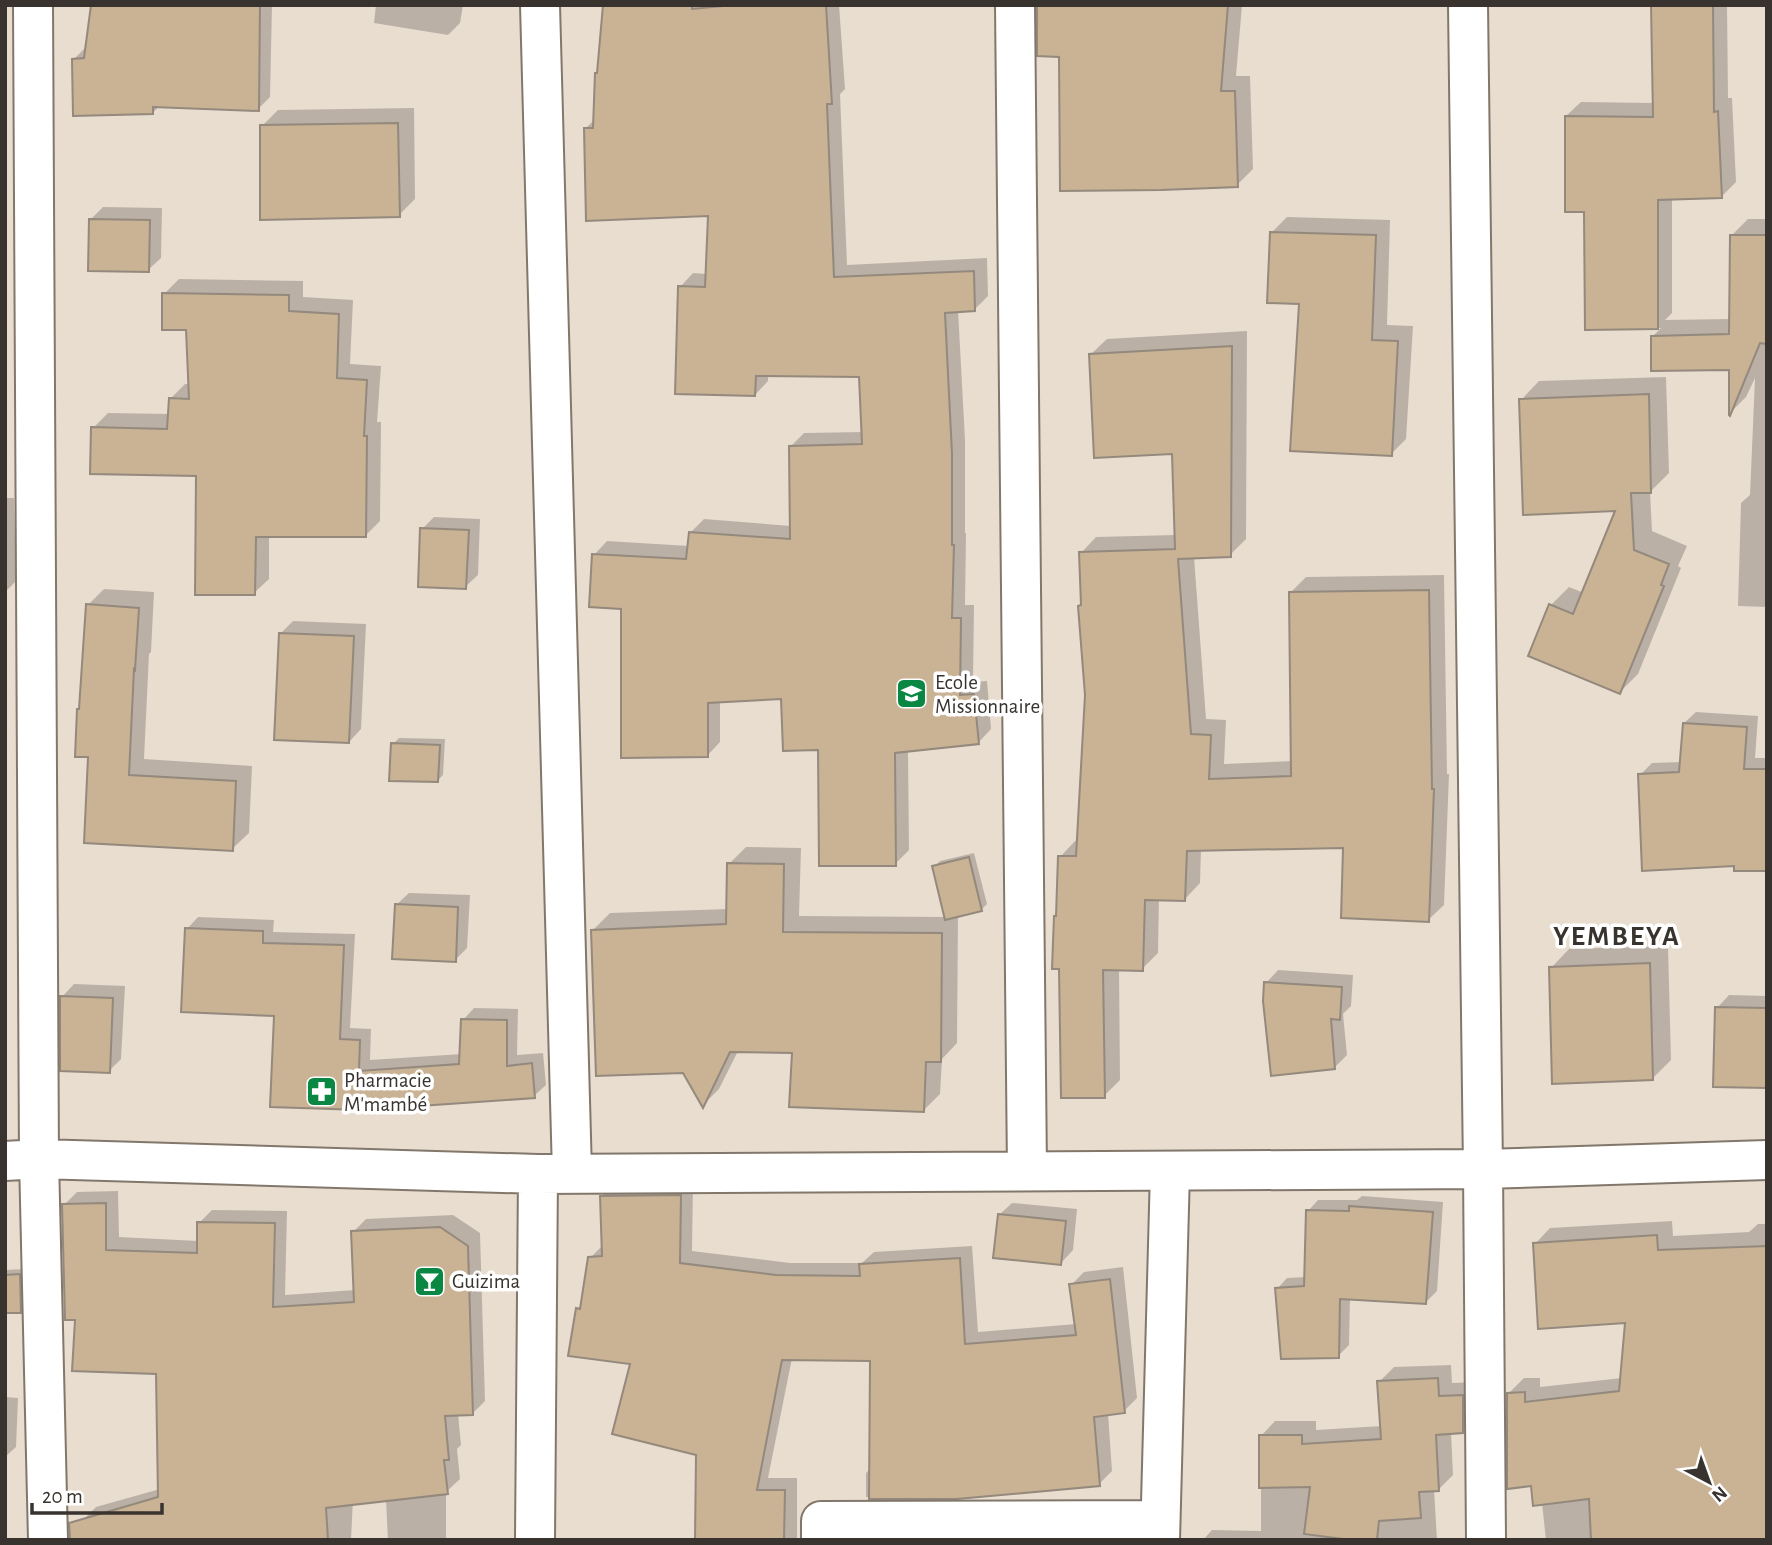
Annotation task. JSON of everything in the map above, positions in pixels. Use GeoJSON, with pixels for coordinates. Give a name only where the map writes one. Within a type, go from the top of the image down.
{"type":"FeatureCollection","features":[{"type":"Feature","properties":{"kind":"street"},"geometry":{"type":"LineString","coordinates":[[33,5],[22,1160],[48,1540]]}},
{"type":"Feature","properties":{"kind":"street"},"geometry":{"type":"LineString","coordinates":[[534,1540],[555,1174],[540,5]]}},
{"type":"Feature","properties":{"kind":"street"},"geometry":{"type":"LineString","coordinates":[[1015,5],[1027,1171]]}},
{"type":"Feature","properties":{"kind":"street"},"geometry":{"type":"LineString","coordinates":[[1468,5],[1486,1540]]}},
{"type":"Feature","properties":{"kind":"street"},"geometry":{"type":"LineString","coordinates":[[22,1160],[555,1174],[1483,1169],[1767,1160]]}},
{"type":"Feature","properties":{"kind":"street"},"geometry":{"type":"LineString","coordinates":[[821,1540],[821,1521],[1160,1530],[1170,1171]]}},
{"type":"Feature","properties":{"kind":"building"},"geometry":{"type":"Polygon","coordinates":[[[91,5],[260,5],[259,111],[153,107],[153,114],[73,116],[72,59],[84,58],[91,5]]]}},
{"type":"Feature","properties":{"kind":"building"},"geometry":{"type":"Polygon","coordinates":[[[603,5],[692,5],[692,9],[734,5],[826,5],[832,104],[827,104],[834,277],[974,271],[975,311],[945,313],[952,454],[952,618],[961,618],[960,695],[974,694],[979,744],[895,753],[896,866],[819,866],[818,750],[783,751],[781,699],[708,703],[708,757],[621,758],[621,609],[589,607],[592,554],[686,559],[689,532],[790,539],[789,446],[862,444],[859,377],[756,376],[755,396],[675,394],[678,286],[705,287],[708,216],[586,221],[584,128],[593,128],[595,73],[603,5]]]}},
{"type":"Feature","properties":{"kind":"building"},"geometry":{"type":"Polygon","coordinates":[[[1037,5],[1228,5],[1221,91],[1235,91],[1238,187],[1060,191],[1059,57],[1037,56],[1037,5]]]}},
{"type":"Feature","properties":{"kind":"building"},"geometry":{"type":"Polygon","coordinates":[[[1651,5],[1713,5],[1714,112],[1718,111],[1722,198],[1658,200],[1658,329],[1585,330],[1584,212],[1565,212],[1565,116],[1653,117],[1651,5]]]}},
{"type":"Feature","properties":{"kind":"building"},"geometry":{"type":"Polygon","coordinates":[[[398,123],[400,217],[260,220],[260,125],[398,123]]]}},
{"type":"Feature","properties":{"kind":"building"},"geometry":{"type":"Polygon","coordinates":[[[89,219],[150,220],[149,272],[88,271],[89,219]]]}},
{"type":"Feature","properties":{"kind":"building"},"geometry":{"type":"Polygon","coordinates":[[[1270,232],[1376,235],[1372,340],[1398,341],[1392,456],[1290,451],[1299,304],[1267,303],[1270,232]]]}},
{"type":"Feature","properties":{"kind":"building"},"geometry":{"type":"Polygon","coordinates":[[[1730,235],[1767,235],[1767,344],[1760,343],[1730,416],[1729,370],[1651,371],[1651,336],[1729,334],[1730,235]]]}},
{"type":"Feature","properties":{"kind":"building"},"geometry":{"type":"Polygon","coordinates":[[[162,293],[289,295],[289,311],[339,314],[337,378],[367,380],[364,436],[367,436],[366,537],[256,537],[255,595],[195,595],[196,476],[90,474],[91,427],[167,429],[169,398],[189,399],[186,330],[162,330],[162,293]]]}},
{"type":"Feature","properties":{"kind":"building"},"geometry":{"type":"Polygon","coordinates":[[[1232,346],[1231,557],[1178,559],[1191,734],[1211,735],[1209,779],[1291,776],[1289,592],[1429,590],[1434,789],[1429,922],[1341,918],[1343,848],[1187,851],[1185,901],[1145,900],[1143,971],[1103,970],[1105,1098],[1061,1098],[1059,969],[1052,969],[1058,856],[1076,856],[1085,695],[1078,606],[1081,605],[1079,552],[1175,549],[1172,454],[1094,458],[1089,354],[1232,346]]]}},
{"type":"Feature","properties":{"kind":"building"},"geometry":{"type":"Polygon","coordinates":[[[1649,394],[1651,493],[1631,493],[1634,550],[1669,564],[1661,585],[1664,586],[1620,694],[1528,656],[1549,604],[1573,614],[1615,511],[1523,515],[1519,399],[1649,394]]]}},
{"type":"Feature","properties":{"kind":"building"},"geometry":{"type":"Polygon","coordinates":[[[420,528],[469,530],[466,589],[418,587],[420,528]]]}},
{"type":"Feature","properties":{"kind":"building"},"geometry":{"type":"Polygon","coordinates":[[[86,604],[139,608],[129,775],[236,781],[233,851],[84,843],[88,757],[75,757],[86,604]]]}},
{"type":"Feature","properties":{"kind":"building"},"geometry":{"type":"Polygon","coordinates":[[[279,633],[354,636],[349,743],[274,740],[279,633]]]}},
{"type":"Feature","properties":{"kind":"building"},"geometry":{"type":"Polygon","coordinates":[[[1683,723],[1747,727],[1744,769],[1767,769],[1767,871],[1734,871],[1734,866],[1642,871],[1638,774],[1679,772],[1683,723]]]}},
{"type":"Feature","properties":{"kind":"building"},"geometry":{"type":"Polygon","coordinates":[[[391,743],[440,745],[438,782],[389,781],[391,743]]]}},
{"type":"Feature","properties":{"kind":"building"},"geometry":{"type":"Polygon","coordinates":[[[969,857],[982,911],[945,920],[932,866],[969,857]]]}},
{"type":"Feature","properties":{"kind":"building"},"geometry":{"type":"Polygon","coordinates":[[[727,863],[784,864],[783,932],[942,933],[941,1062],[926,1062],[924,1112],[789,1107],[792,1053],[730,1052],[703,1108],[683,1073],[596,1076],[591,930],[726,924],[727,863]]]}},
{"type":"Feature","properties":{"kind":"building"},"geometry":{"type":"Polygon","coordinates":[[[395,904],[458,907],[456,962],[392,959],[395,904]]]}},
{"type":"Feature","properties":{"kind":"building"},"geometry":{"type":"Polygon","coordinates":[[[185,928],[263,931],[263,943],[344,945],[340,1039],[360,1040],[359,1071],[459,1064],[461,1019],[507,1020],[507,1066],[532,1063],[535,1098],[362,1110],[270,1107],[274,1016],[181,1012],[185,928]]]}},
{"type":"Feature","properties":{"kind":"building"},"geometry":{"type":"Polygon","coordinates":[[[1650,963],[1653,1080],[1552,1084],[1549,967],[1650,963]]]}},
{"type":"Feature","properties":{"kind":"building"},"geometry":{"type":"Polygon","coordinates":[[[1264,982],[1342,987],[1340,1020],[1331,1019],[1335,1069],[1271,1076],[1263,1001],[1264,982]]]}},
{"type":"Feature","properties":{"kind":"building"},"geometry":{"type":"Polygon","coordinates":[[[60,996],[113,998],[110,1073],[60,1071],[60,996]]]}},
{"type":"Feature","properties":{"kind":"building"},"geometry":{"type":"Polygon","coordinates":[[[1715,1007],[1767,1008],[1767,1088],[1713,1087],[1715,1007]]]}},
{"type":"Feature","properties":{"kind":"building"},"geometry":{"type":"Polygon","coordinates":[[[681,1195],[680,1263],[776,1275],[860,1276],[859,1264],[960,1258],[965,1344],[1076,1335],[1069,1284],[1110,1279],[1125,1413],[1094,1417],[1100,1486],[957,1499],[869,1499],[870,1361],[782,1360],[757,1490],[785,1490],[784,1540],[695,1540],[696,1455],[612,1434],[630,1364],[568,1356],[576,1308],[580,1309],[588,1257],[602,1256],[600,1196],[681,1195]]]}},
{"type":"Feature","properties":{"kind":"building"},"geometry":{"type":"Polygon","coordinates":[[[106,1203],[106,1250],[197,1253],[197,1222],[275,1223],[273,1307],[354,1302],[351,1231],[440,1227],[468,1246],[473,1415],[445,1416],[449,1460],[444,1460],[448,1494],[326,1508],[328,1540],[70,1540],[69,1523],[158,1497],[156,1374],[72,1371],[75,1320],[65,1320],[62,1204],[106,1203]]]}},
{"type":"Feature","properties":{"kind":"building"},"geometry":{"type":"Polygon","coordinates":[[[1349,1206],[1433,1212],[1426,1304],[1340,1299],[1339,1358],[1281,1359],[1275,1288],[1304,1286],[1306,1210],[1349,1211],[1349,1206]]]}},
{"type":"Feature","properties":{"kind":"building"},"geometry":{"type":"Polygon","coordinates":[[[998,1214],[1066,1221],[1061,1265],[993,1258],[998,1214]]]}},
{"type":"Feature","properties":{"kind":"building"},"geometry":{"type":"Polygon","coordinates":[[[1657,1235],[1658,1250],[1767,1246],[1767,1540],[1591,1540],[1589,1499],[1533,1506],[1531,1486],[1507,1489],[1507,1393],[1525,1392],[1525,1402],[1619,1391],[1625,1323],[1538,1329],[1533,1243],[1657,1235]]]}},
{"type":"Feature","properties":{"kind":"building"},"geometry":{"type":"Polygon","coordinates":[[[20,1274],[21,1313],[5,1313],[5,1275],[20,1274]]]}},
{"type":"Feature","properties":{"kind":"building"},"geometry":{"type":"Polygon","coordinates":[[[1438,1378],[1439,1396],[1463,1395],[1463,1433],[1436,1435],[1439,1491],[1419,1492],[1421,1518],[1379,1521],[1377,1540],[1351,1540],[1304,1534],[1310,1487],[1259,1488],[1259,1435],[1302,1435],[1302,1444],[1381,1439],[1377,1381],[1438,1378]]]}},
{"type":"Feature","properties":{"kind":"place","name":"Ecole Missionnaire"},"geometry":{"type":"Point","coordinates":[912,694]}},
{"type":"Feature","properties":{"kind":"place","name":"Pharmacie M'mambé"},"geometry":{"type":"Point","coordinates":[321,1092]}},
{"type":"Feature","properties":{"kind":"place","name":"Guizima"},"geometry":{"type":"Point","coordinates":[429,1281]}},
{"type":"Feature","properties":{"kind":"district","name":"YEMBEYA"},"geometry":{"type":"Point","coordinates":[1617,937]}}]}
